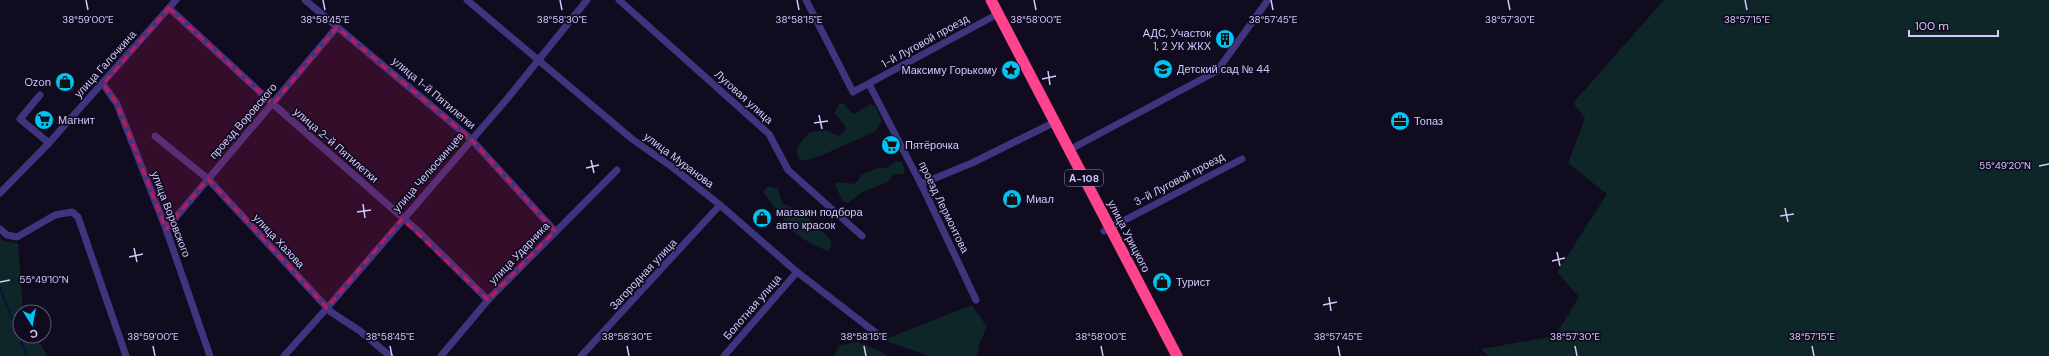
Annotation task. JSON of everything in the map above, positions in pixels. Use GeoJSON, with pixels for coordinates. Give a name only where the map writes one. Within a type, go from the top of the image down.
{"type":"FeatureCollection","features":[{"type":"Feature","properties":{"kind":"highway","name":"улица Урицкого"},"geometry":{"type":"LineString","coordinates":[[983,0],[1052,123],[1069,150],[1169,356]]}},
{"type":"Feature","properties":{"kind":"highway","name":"улица Урицкого"},"geometry":{"type":"LineString","coordinates":[[991,0],[1107,229],[1177,356]]}},
{"type":"Feature","properties":{"kind":"street","name":"улица Галочкина"},"geometry":{"type":"LineString","coordinates":[[0,193],[49,143],[103,84],[176,0]]}},
{"type":"Feature","properties":{"kind":"street","name":"улица 1-й Пятилетки"},"geometry":{"type":"LineString","coordinates":[[306,0],[471,139],[555,231]]}},
{"type":"Feature","properties":{"kind":"street","name":"улица Муранова"},"geometry":{"type":"LineString","coordinates":[[467,0],[538,62],[632,139],[672,167],[720,205],[797,272],[880,336]]}},
{"type":"Feature","properties":{"kind":"street","name":"улица Челюскинцев"},"geometry":{"type":"LineString","coordinates":[[284,356],[538,62],[587,0]]}},
{"type":"Feature","properties":{"kind":"street","name":"Луговая улица"},"geometry":{"type":"LineString","coordinates":[[619,0],[769,134],[788,170],[862,236]]}},
{"type":"Feature","properties":{"kind":"street"},"geometry":{"type":"LineString","coordinates":[[806,0],[853,92],[869,84]]}},
{"type":"Feature","properties":{"kind":"street"},"geometry":{"type":"LineString","coordinates":[[1069,150],[1217,72],[1268,0]]}},
{"type":"Feature","properties":{"kind":"street","name":"улица 2-й Пятилетки"},"geometry":{"type":"LineString","coordinates":[[169,8],[273,104],[419,232],[488,300]]}},
{"type":"Feature","properties":{"kind":"street","name":"1-й Луговой проезд"},"geometry":{"type":"LineString","coordinates":[[869,84],[992,17]]}},
{"type":"Feature","properties":{"kind":"street","name":"проезд Воровского"},"geometry":{"type":"LineString","coordinates":[[166,229],[337,27]]}},
{"type":"Feature","properties":{"kind":"street","name":"улица Воровского"},"geometry":{"type":"LineString","coordinates":[[103,84],[117,104],[166,229],[210,356]]}},
{"type":"Feature","properties":{"kind":"street","name":"проезд Лермонтова"},"geometry":{"type":"LineString","coordinates":[[869,84],[921,184],[976,300]]}},
{"type":"Feature","properties":{"kind":"street"},"geometry":{"type":"LineString","coordinates":[[40,95],[20,119],[49,143]]}},
{"type":"Feature","properties":{"kind":"street"},"geometry":{"type":"LineString","coordinates":[[921,184],[972,162],[1052,123]]}},
{"type":"Feature","properties":{"kind":"street","name":"улица Хазова"},"geometry":{"type":"LineString","coordinates":[[155,136],[208,179],[327,308],[360,331],[390,356]]}},
{"type":"Feature","properties":{"kind":"street","name":"3-й Луговой проезд"},"geometry":{"type":"LineString","coordinates":[[1107,229],[1242,159]]}},
{"type":"Feature","properties":{"kind":"street","name":"улица Ударника"},"geometry":{"type":"LineString","coordinates":[[441,356],[488,300],[617,170]]}},
{"type":"Feature","properties":{"kind":"street","name":"Загородная улица"},"geometry":{"type":"LineString","coordinates":[[581,356],[720,205]]}},
{"type":"Feature","properties":{"kind":"street"},"geometry":{"type":"LineString","coordinates":[[0,229],[6,235],[17,237],[63,212],[72,212],[78,217],[126,356]]}},
{"type":"Feature","properties":{"kind":"street","name":"Болотная улица"},"geometry":{"type":"LineString","coordinates":[[724,356],[797,272]]}},
{"type":"Feature","properties":{"kind":"highlighted area"},"geometry":{"type":"Polygon","coordinates":[[[169,8],[273,104],[337,27],[471,139],[555,231],[488,300],[402,219],[327,308],[208,179],[166,229],[117,104],[103,84],[169,8]]]}},
{"type":"Feature","properties":{"kind":"green space"},"geometry":{"type":"Polygon","coordinates":[[[1664,0],[2049,0],[2049,356],[1487,356],[1481,349],[1555,336],[1579,297],[1557,272],[1607,194],[1568,163],[1585,118],[1573,103],[1664,0]]]}},
{"type":"Feature","properties":{"kind":"green space"},"geometry":{"type":"Polygon","coordinates":[[[843,103],[852,113],[856,113],[870,104],[875,106],[882,121],[876,131],[820,156],[803,161],[799,158],[797,150],[798,146],[810,132],[825,130],[839,136],[846,130],[844,124],[834,113],[839,104],[843,103]]]}},
{"type":"Feature","properties":{"kind":"green space"},"geometry":{"type":"Polygon","coordinates":[[[896,161],[902,162],[905,170],[903,174],[894,174],[887,182],[861,193],[848,203],[842,200],[835,184],[838,182],[854,184],[859,180],[861,175],[880,167],[886,169],[896,161]]]}},
{"type":"Feature","properties":{"kind":"green space"},"geometry":{"type":"Polygon","coordinates":[[[768,186],[778,189],[782,203],[803,213],[830,239],[832,246],[827,251],[805,240],[792,230],[763,192],[768,186]]]}},
{"type":"Feature","properties":{"kind":"green space"},"geometry":{"type":"Polygon","coordinates":[[[0,238],[3,241],[18,243],[22,304],[12,304],[12,344],[40,344],[47,356],[0,356],[0,238]]]}},
{"type":"Feature","properties":{"kind":"green space"},"geometry":{"type":"Polygon","coordinates":[[[972,305],[987,327],[979,344],[977,356],[929,356],[883,340],[972,305]]]}},
{"type":"Feature","properties":{"kind":"green space"},"geometry":{"type":"Polygon","coordinates":[[[858,342],[886,354],[887,356],[834,356],[840,345],[858,342]]]}},
{"type":"Feature","properties":{"kind":"waterway"},"geometry":{"type":"LineString","coordinates":[[0,288],[27,356]]}},
{"type":"Feature","properties":{"kind":"waterway"},"geometry":{"type":"LineString","coordinates":[[1475,348],[1482,356]]}},
{"type":"Feature","properties":{"kind":"place","name":"АДС, Участок 1, 2 УК ЖКХ"},"geometry":{"type":"Point","coordinates":[1225,39]}},
{"type":"Feature","properties":{"kind":"place","name":"Детский сад № 44"},"geometry":{"type":"Point","coordinates":[1163,69]}},
{"type":"Feature","properties":{"kind":"place","name":"Максиму Горькому"},"geometry":{"type":"Point","coordinates":[1011,70]}},
{"type":"Feature","properties":{"kind":"place","name":"Ozon"},"geometry":{"type":"Point","coordinates":[65,82]}},
{"type":"Feature","properties":{"kind":"place","name":"Магнит"},"geometry":{"type":"Point","coordinates":[44,120]}},
{"type":"Feature","properties":{"kind":"place","name":"Топаз"},"geometry":{"type":"Point","coordinates":[1400,121]}},
{"type":"Feature","properties":{"kind":"place","name":"Пятёрочка"},"geometry":{"type":"Point","coordinates":[891,145]}},
{"type":"Feature","properties":{"kind":"place","name":"Миал"},"geometry":{"type":"Point","coordinates":[1012,199]}},
{"type":"Feature","properties":{"kind":"place","name":"магазин подбора авто красок"},"geometry":{"type":"Point","coordinates":[762,218]}},
{"type":"Feature","properties":{"kind":"place","name":"Турист"},"geometry":{"type":"Point","coordinates":[1162,282]}}]}
